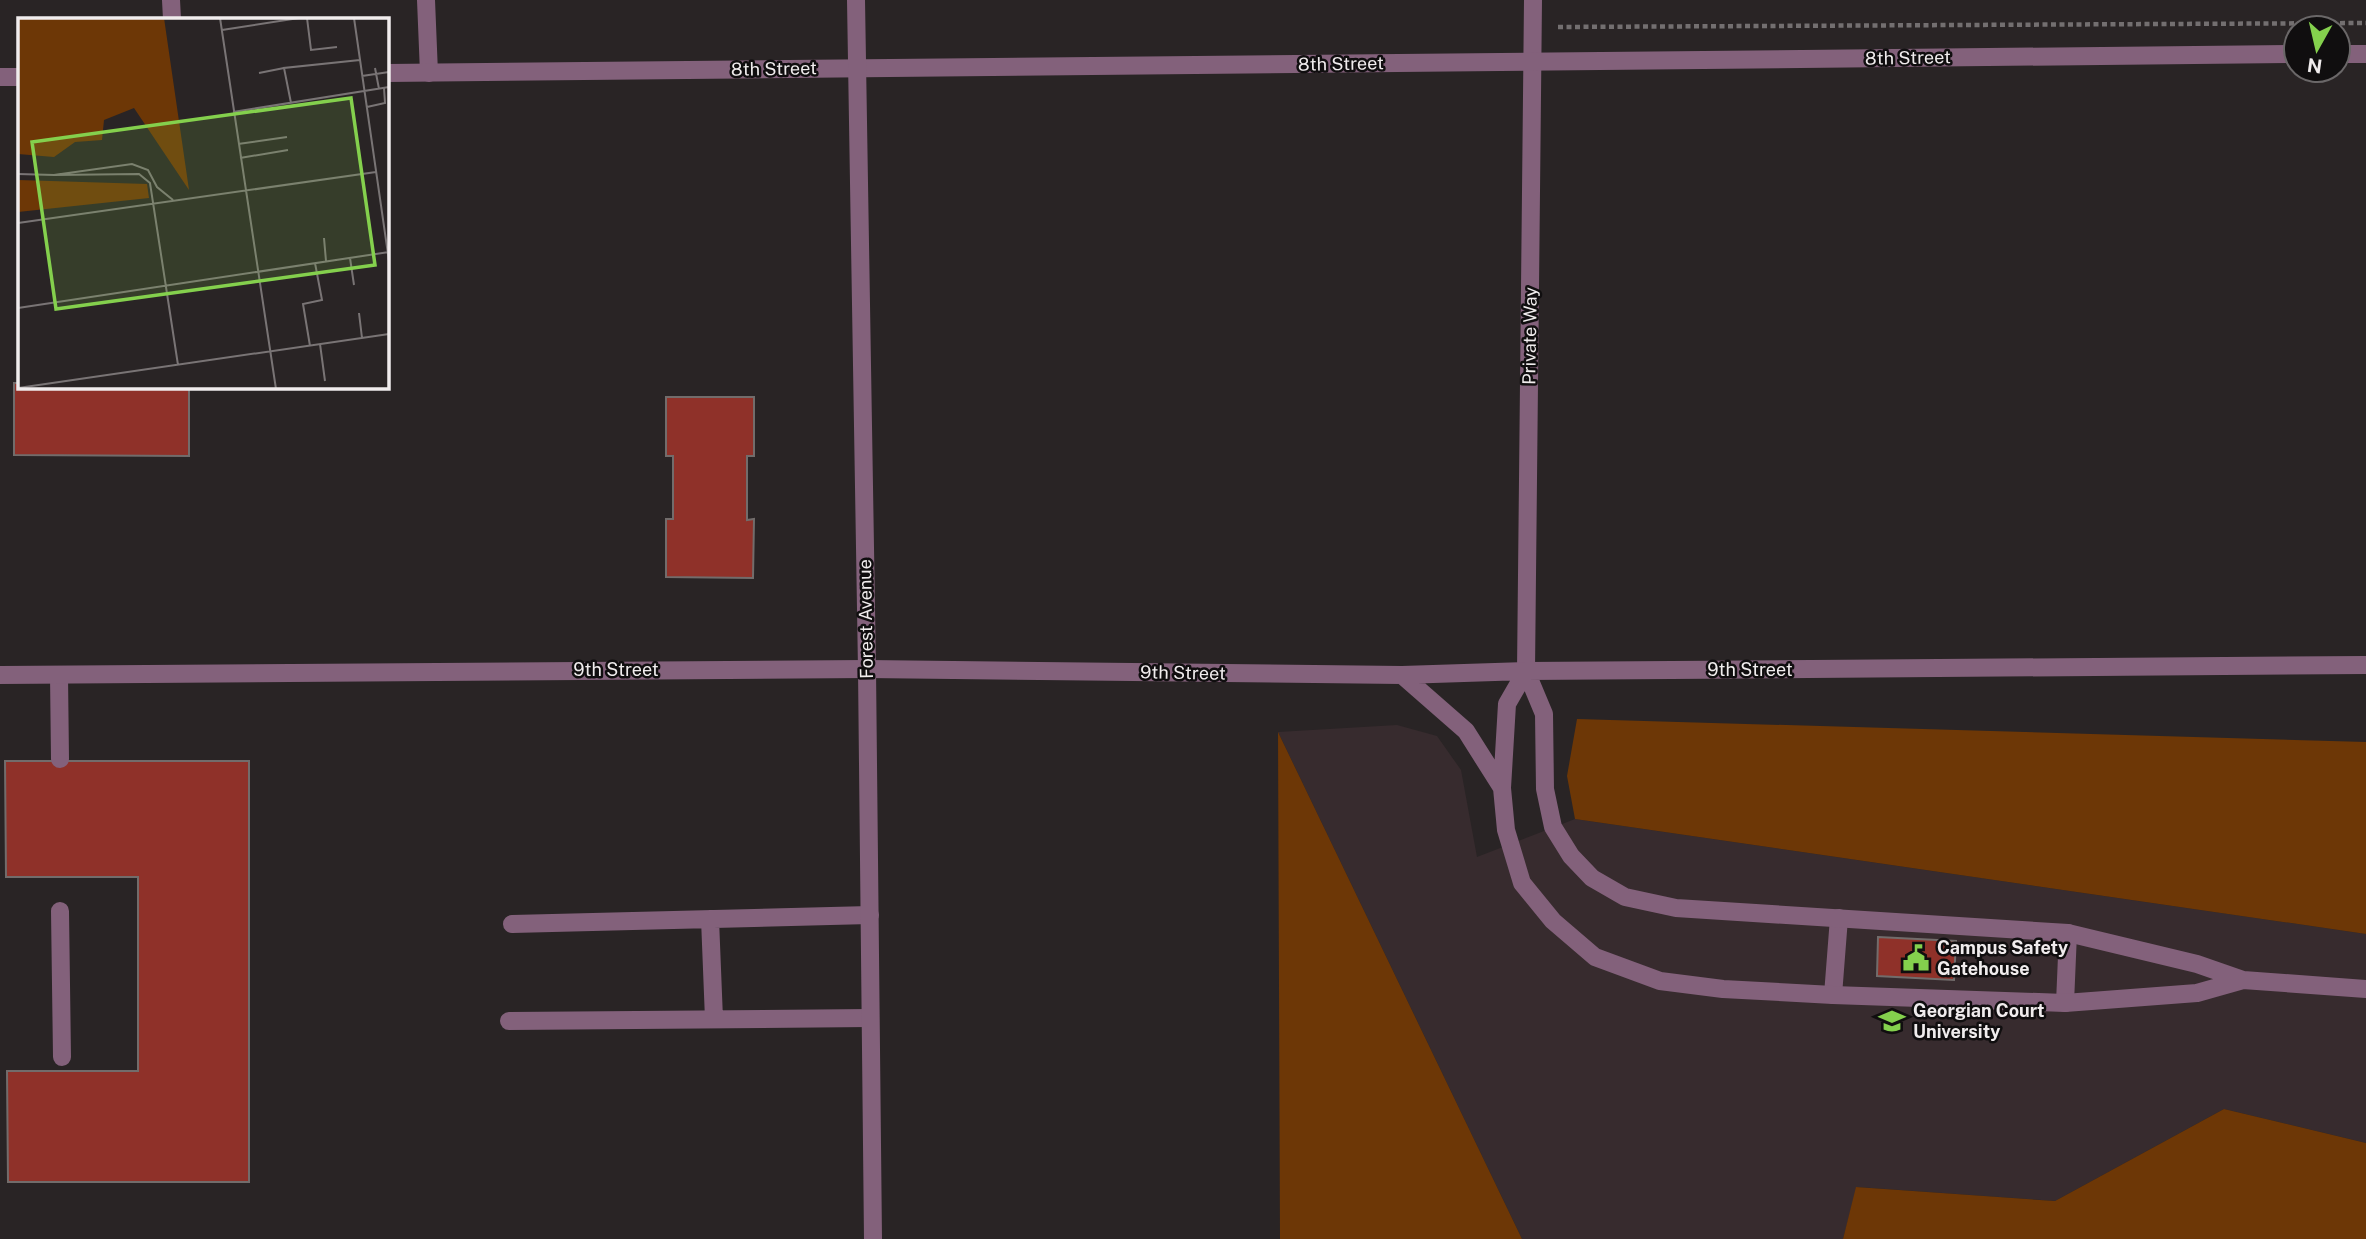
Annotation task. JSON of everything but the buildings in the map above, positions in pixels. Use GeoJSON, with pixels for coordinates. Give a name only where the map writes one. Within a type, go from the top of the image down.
{"type":"FeatureCollection","features":[{"type":"Feature","properties":{"kind":"street"},"geometry":{"type":"LineString","coordinates":[[171,0],[172,18]]}},
{"type":"Feature","properties":{"kind":"street"},"geometry":{"type":"LineString","coordinates":[[426,0],[429,73]]}},
{"type":"Feature","properties":{"kind":"street","name":"Forest Avenue"},"geometry":{"type":"LineString","coordinates":[[856,0],[873,1239]]}},
{"type":"Feature","properties":{"kind":"street","name":"Private Way"},"geometry":{"type":"LineString","coordinates":[[1526,671],[1533,0]]}},
{"type":"Feature","properties":{"kind":"street","name":"8th Street"},"geometry":{"type":"LineString","coordinates":[[388,73],[2282,54]]}},
{"type":"Feature","properties":{"kind":"street"},"geometry":{"type":"LineString","coordinates":[[0,77],[18,77]]}},
{"type":"Feature","properties":{"kind":"street","name":"9th Street"},"geometry":{"type":"LineString","coordinates":[[0,675],[867,668],[1402,675],[1526,671],[2366,665]]}},
{"type":"Feature","properties":{"kind":"street"},"geometry":{"type":"LineString","coordinates":[[1526,671],[1507,704],[1502,788],[1506,830],[1522,883],[1553,921],[1595,957],[1660,981],[1723,989],[1833,995],[2065,1003],[2197,993],[2243,980]]}},
{"type":"Feature","properties":{"kind":"street"},"geometry":{"type":"LineString","coordinates":[[1526,671],[1544,714],[1545,789],[1553,827],[1571,856],[1592,878],[1625,897],[1676,908],[2068,933],[2197,964],[2243,980],[2366,989]]}},
{"type":"Feature","properties":{"kind":"street"},"geometry":{"type":"LineString","coordinates":[[59,675],[60,759]]}},
{"type":"Feature","properties":{"kind":"street"},"geometry":{"type":"LineString","coordinates":[[1402,675],[1466,731],[1502,788]]}},
{"type":"Feature","properties":{"kind":"street"},"geometry":{"type":"LineString","coordinates":[[60,911],[62,1057]]}},
{"type":"Feature","properties":{"kind":"street"},"geometry":{"type":"LineString","coordinates":[[512,924],[870,915]]}},
{"type":"Feature","properties":{"kind":"street"},"geometry":{"type":"LineString","coordinates":[[1833,995],[1839,918]]}},
{"type":"Feature","properties":{"kind":"street"},"geometry":{"type":"LineString","coordinates":[[710,919],[713,1019]]}},
{"type":"Feature","properties":{"kind":"street"},"geometry":{"type":"LineString","coordinates":[[2065,1003],[2068,933]]}},
{"type":"Feature","properties":{"kind":"street"},"geometry":{"type":"LineString","coordinates":[[509,1021],[870,1018]]}},
{"type":"Feature","properties":{"kind":"path"},"geometry":{"type":"LineString","coordinates":[[1533,27],[2366,23]]}},
{"type":"Feature","properties":{"kind":"shaded area"},"geometry":{"type":"Polygon","coordinates":[[[1577,719],[2366,742],[2366,934],[1575,819],[1567,776],[1577,719]]]}},
{"type":"Feature","properties":{"kind":"shaded area","name":"Georgian Court University"},"geometry":{"type":"Polygon","coordinates":[[[1397,725],[1437,736],[1461,770],[1477,857],[1575,819],[2366,934],[2366,1143],[2224,1109],[2055,1201],[1857,1187],[1843,1239],[1522,1239],[1278,732],[1397,725]]]}},
{"type":"Feature","properties":{"kind":"shaded area"},"geometry":{"type":"Polygon","coordinates":[[[1278,732],[1522,1239],[1280,1239],[1278,732]]]}},
{"type":"Feature","properties":{"kind":"shaded area"},"geometry":{"type":"Polygon","coordinates":[[[2224,1109],[2366,1143],[2366,1239],[1843,1239],[1856,1187],[2055,1201],[2224,1109]]]}},
{"type":"Feature","properties":{"kind":"place","name":"Campus Safety Gatehouse"},"geometry":{"type":"Point","coordinates":[1916,958]}},
{"type":"Feature","properties":{"kind":"place","name":"Georgian Court University"},"geometry":{"type":"Point","coordinates":[1892,1021]}}]}
